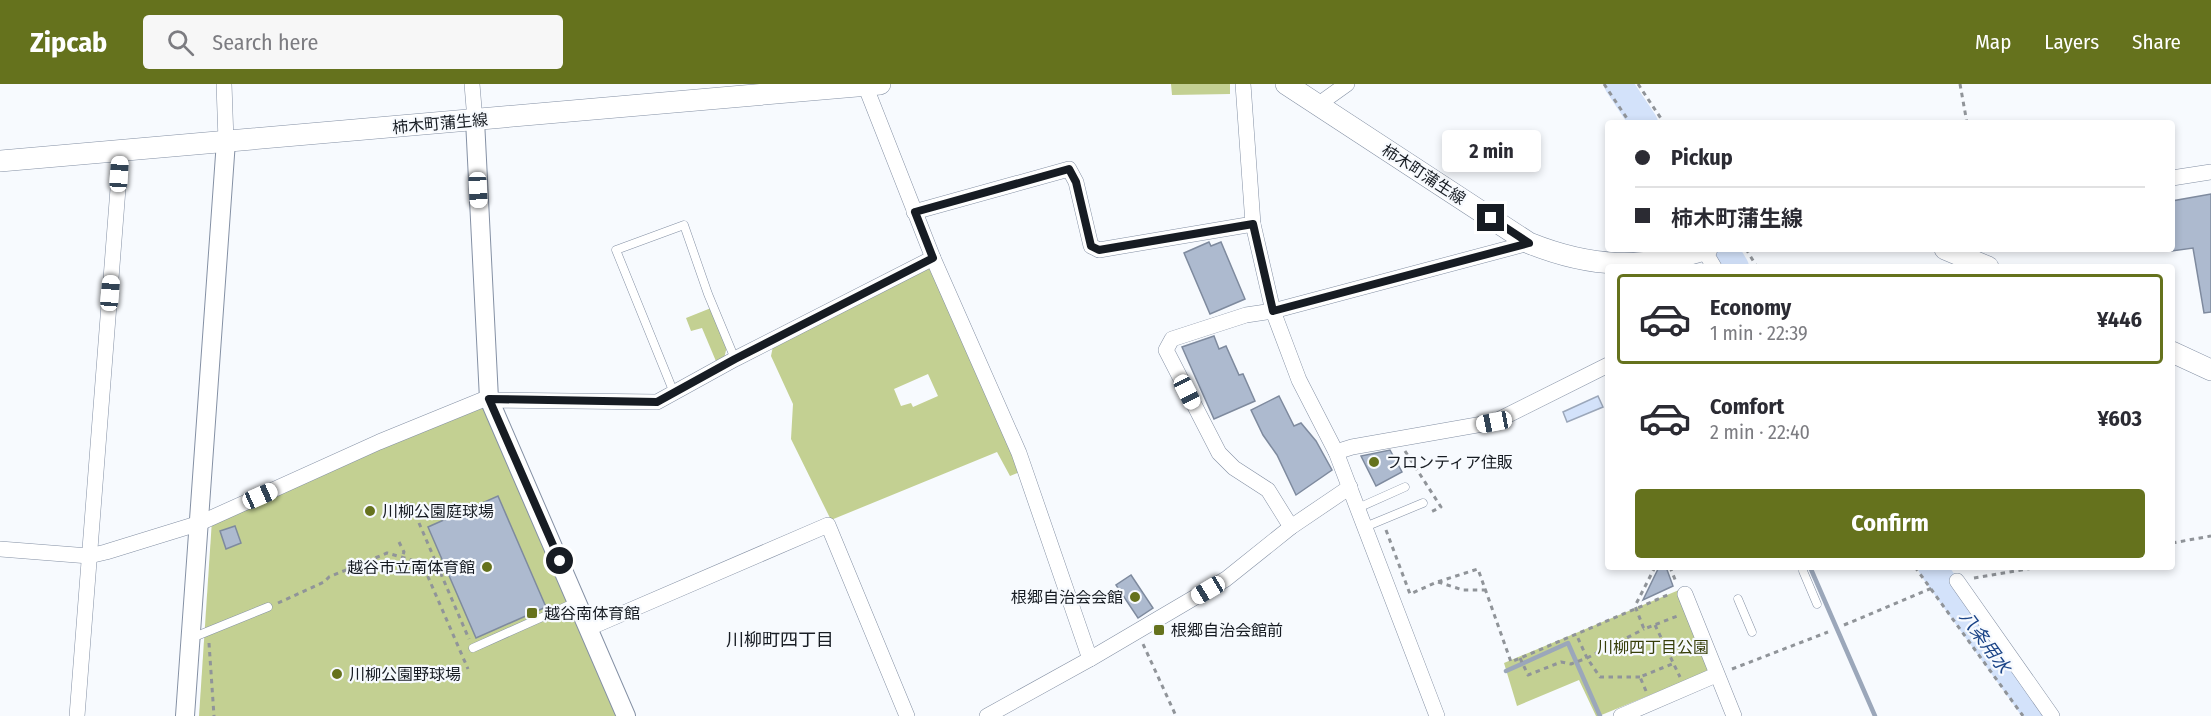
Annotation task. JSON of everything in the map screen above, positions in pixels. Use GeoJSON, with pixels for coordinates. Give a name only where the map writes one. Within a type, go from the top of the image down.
{"type":"FeatureCollection","features":[{"type":"Feature","properties":{"kind":"main road","name":"柿木町蒲生線"},"geometry":{"type":"LineString","coordinates":[[1286,84],[1529,243],[1569,258],[1614,264]]}},
{"type":"Feature","properties":{"kind":"main road","name":"柿木町蒲生線"},"geometry":{"type":"LineString","coordinates":[[0,161],[872,85]]}},
{"type":"Feature","properties":{"kind":"main road"},"geometry":{"type":"LineString","coordinates":[[1952,252],[1981,264]]}},
{"type":"Feature","properties":{"kind":"main road","name":"柿木町蒲生線"},"geometry":{"type":"LineString","coordinates":[[1638,264],[1709,255]]}},
{"type":"Feature","properties":{"kind":"main road"},"geometry":{"type":"LineString","coordinates":[[2175,353],[2211,370]]}},
{"type":"Feature","properties":{"kind":"street"},"geometry":{"type":"LineString","coordinates":[[185,716],[200,633],[200,523],[226,141],[224,84]]}},
{"type":"Feature","properties":{"kind":"street"},"geometry":{"type":"LineString","coordinates":[[472,84],[489,399],[626,716]]}},
{"type":"Feature","properties":{"kind":"street"},"geometry":{"type":"LineString","coordinates":[[1242,84],[1253,224],[1273,311],[1299,380],[1336,452],[1437,716]]}},
{"type":"Feature","properties":{"kind":"street"},"geometry":{"type":"LineString","coordinates":[[1319,104],[1347,84]]}},
{"type":"Feature","properties":{"kind":"street"},"geometry":{"type":"LineString","coordinates":[[872,85],[933,258],[1019,453],[1090,660]]}},
{"type":"Feature","properties":{"kind":"street"},"geometry":{"type":"LineString","coordinates":[[77,716],[121,150]]}},
{"type":"Feature","properties":{"kind":"street"},"geometry":{"type":"LineString","coordinates":[[915,212],[1069,169],[1076,182],[1091,246],[1099,250],[1253,224]]}},
{"type":"Feature","properties":{"kind":"street"},"geometry":{"type":"LineString","coordinates":[[2175,178],[2211,172]]}},
{"type":"Feature","properties":{"kind":"street"},"geometry":{"type":"LineString","coordinates":[[1291,528],[1268,490],[1234,468],[1219,453],[1166,350],[1172,339],[1246,315],[1273,311],[1529,243]]}},
{"type":"Feature","properties":{"kind":"street"},"geometry":{"type":"LineString","coordinates":[[0,549],[89,556],[200,523],[379,442],[482,400],[657,402],[735,359],[933,258]]}},
{"type":"Feature","properties":{"kind":"street"},"geometry":{"type":"LineString","coordinates":[[1336,452],[1352,447],[1494,422],[1605,366]]}},
{"type":"Feature","properties":{"kind":"street"},"geometry":{"type":"LineString","coordinates":[[987,716],[1090,660],[1226,579],[1291,528],[1350,487]]}},
{"type":"Feature","properties":{"kind":"street"},"geometry":{"type":"LineString","coordinates":[[589,628],[828,525],[907,716]]}},
{"type":"Feature","properties":{"kind":"street"},"geometry":{"type":"LineString","coordinates":[[1957,581],[2052,716]]}},
{"type":"Feature","properties":{"kind":"street"},"geometry":{"type":"LineString","coordinates":[[1686,594],[1692,611],[1712,649],[1716,675],[1734,716]]}},
{"type":"Feature","properties":{"kind":"street"},"geometry":{"type":"LineString","coordinates":[[1621,716],[1716,675]]}},
{"type":"Feature","properties":{"kind":"lane"},"geometry":{"type":"LineString","coordinates":[[674,393],[616,250],[684,225],[708,294],[735,359]]}},
{"type":"Feature","properties":{"kind":"lane"},"geometry":{"type":"LineString","coordinates":[[1358,508],[1405,487]]}},
{"type":"Feature","properties":{"kind":"lane"},"geometry":{"type":"LineString","coordinates":[[1365,527],[1423,503]]}},
{"type":"Feature","properties":{"kind":"lane"},"geometry":{"type":"LineString","coordinates":[[1803,571],[1817,603]]}},
{"type":"Feature","properties":{"kind":"lane"},"geometry":{"type":"LineString","coordinates":[[1738,599],[1752,632]]}},
{"type":"Feature","properties":{"kind":"lane"},"geometry":{"type":"LineString","coordinates":[[473,648],[578,602]]}},
{"type":"Feature","properties":{"kind":"lane"},"geometry":{"type":"LineString","coordinates":[[200,633],[268,607]]}},
{"type":"Feature","properties":{"kind":"path"},"geometry":{"type":"LineString","coordinates":[[1604,84],[1628,120]]}},
{"type":"Feature","properties":{"kind":"path"},"geometry":{"type":"LineString","coordinates":[[1638,84],[1662,120]]}},
{"type":"Feature","properties":{"kind":"path"},"geometry":{"type":"LineString","coordinates":[[1960,84],[1966,120]]}},
{"type":"Feature","properties":{"kind":"path"},"geometry":{"type":"LineString","coordinates":[[1415,447],[1404,449],[1441,507],[1422,515]]}},
{"type":"Feature","properties":{"kind":"path"},"geometry":{"type":"LineString","coordinates":[[418,523],[473,648]]}},
{"type":"Feature","properties":{"kind":"path"},"geometry":{"type":"LineString","coordinates":[[1394,526],[1385,530],[1410,594],[1437,582],[1478,569],[1512,662],[1679,590],[1671,570]]}},
{"type":"Feature","properties":{"kind":"path"},"geometry":{"type":"LineString","coordinates":[[2175,542],[2211,536]]}},
{"type":"Feature","properties":{"kind":"path"},"geometry":{"type":"LineString","coordinates":[[399,542],[404,552],[402,557]]}},
{"type":"Feature","properties":{"kind":"path"},"geometry":{"type":"LineString","coordinates":[[268,607],[387,553],[422,563],[468,669]]}},
{"type":"Feature","properties":{"kind":"path"},"geometry":{"type":"LineString","coordinates":[[1644,629],[1636,608],[1654,570]]}},
{"type":"Feature","properties":{"kind":"path"},"geometry":{"type":"LineString","coordinates":[[1917,570],[2023,716]]}},
{"type":"Feature","properties":{"kind":"path"},"geometry":{"type":"LineString","coordinates":[[1957,581],[2022,570]]}},
{"type":"Feature","properties":{"kind":"path"},"geometry":{"type":"LineString","coordinates":[[1437,582],[1463,591],[1486,591]]}},
{"type":"Feature","properties":{"kind":"path"},"geometry":{"type":"LineString","coordinates":[[1844,625],[1932,588]]}},
{"type":"Feature","properties":{"kind":"path"},"geometry":{"type":"LineString","coordinates":[[1521,659],[1528,675],[1561,662],[1573,663],[1644,629],[1692,611]]}},
{"type":"Feature","properties":{"kind":"path"},"geometry":{"type":"LineString","coordinates":[[1655,625],[1685,688]]}},
{"type":"Feature","properties":{"kind":"path"},"geometry":{"type":"LineString","coordinates":[[1137,632],[1176,716]]}},
{"type":"Feature","properties":{"kind":"path"},"geometry":{"type":"LineString","coordinates":[[1716,675],[1828,632]]}},
{"type":"Feature","properties":{"kind":"path"},"geometry":{"type":"LineString","coordinates":[[200,633],[214,716]]}},
{"type":"Feature","properties":{"kind":"path"},"geometry":{"type":"LineString","coordinates":[[1576,636],[1600,677],[1640,677],[1672,664]]}},
{"type":"Feature","properties":{"kind":"path"},"geometry":{"type":"LineString","coordinates":[[1640,677],[1651,703]]}},
{"type":"Feature","properties":{"kind":"green space"},"geometry":{"type":"Polygon","coordinates":[[[1171,84],[1230,84],[1230,94],[1172,95],[1171,84]]]}},
{"type":"Feature","properties":{"kind":"green space"},"geometry":{"type":"Polygon","coordinates":[[[930,267],[1020,472],[1010,476],[997,452],[831,520],[791,439],[793,404],[771,356],[773,346],[930,267]],[[928,374],[894,389],[901,406],[911,403],[913,407],[938,396],[928,374]]]}},
{"type":"Feature","properties":{"kind":"green space"},"geometry":{"type":"Polygon","coordinates":[[[711,308],[727,346],[723,363],[718,366],[702,328],[691,331],[686,318],[711,308]]]}},
{"type":"Feature","properties":{"kind":"green space"},"geometry":{"type":"Polygon","coordinates":[[[483,404],[626,716],[199,716],[212,520],[483,404]]]}},
{"type":"Feature","properties":{"kind":"green space","name":"川柳四丁目公園"},"geometry":{"type":"Polygon","coordinates":[[[1679,590],[1708,668],[1706,672],[1599,716],[1596,716],[1579,680],[1517,706],[1504,663],[1679,590]]]}},
{"type":"Feature","properties":{"kind":"water"},"geometry":{"type":"Polygon","coordinates":[[[1598,396],[1603,407],[1567,422],[1563,412],[1598,396]]]}},
{"type":"Feature","properties":{"kind":"building"},"geometry":{"type":"Polygon","coordinates":[[[2211,194],[2211,312],[2204,313],[2193,248],[2175,251],[2175,200],[2211,194]]]}},
{"type":"Feature","properties":{"kind":"building"},"geometry":{"type":"Polygon","coordinates":[[[1209,242],[1211,246],[1221,242],[1245,299],[1210,314],[1184,253],[1209,242]]]}},
{"type":"Feature","properties":{"kind":"building"},"geometry":{"type":"Polygon","coordinates":[[[1214,336],[1219,349],[1226,346],[1239,375],[1243,374],[1255,401],[1214,419],[1182,347],[1214,336]]]}},
{"type":"Feature","properties":{"kind":"building"},"geometry":{"type":"Polygon","coordinates":[[[1279,396],[1294,426],[1301,423],[1316,441],[1332,470],[1296,495],[1277,455],[1263,435],[1251,410],[1279,396]]]}},
{"type":"Feature","properties":{"kind":"building"},"geometry":{"type":"Polygon","coordinates":[[[1390,450],[1402,472],[1376,486],[1361,456],[1390,450]]]}},
{"type":"Feature","properties":{"kind":"building","name":"越谷市立南体育館"},"geometry":{"type":"Polygon","coordinates":[[[498,496],[546,607],[476,638],[428,527],[498,496]]]}},
{"type":"Feature","properties":{"kind":"building"},"geometry":{"type":"Polygon","coordinates":[[[235,526],[241,543],[226,549],[220,531],[235,526]]]}},
{"type":"Feature","properties":{"kind":"building"},"geometry":{"type":"Polygon","coordinates":[[[1658,570],[1667,570],[1673,586],[1643,600],[1658,570]]]}},
{"type":"Feature","properties":{"kind":"building","name":"根郷自治会会館"},"geometry":{"type":"Polygon","coordinates":[[[1131,575],[1153,608],[1138,618],[1116,585],[1131,575]]]}},
{"type":"Feature","properties":{"kind":"waterway","name":"八条用水"},"geometry":{"type":"LineString","coordinates":[[1618,84],[1642,120]]}},
{"type":"Feature","properties":{"kind":"waterway","name":"八条用水"},"geometry":{"type":"LineString","coordinates":[[1726,252],[1733,264]]}},
{"type":"Feature","properties":{"kind":"waterway"},"geometry":{"type":"LineString","coordinates":[[1811,570],[1875,716]]}},
{"type":"Feature","properties":{"kind":"waterway","name":"八条用水"},"geometry":{"type":"LineString","coordinates":[[1934,570],[2039,716]]}},
{"type":"Feature","properties":{"kind":"waterway"},"geometry":{"type":"LineString","coordinates":[[1506,671],[1568,643],[1600,716]]}},
{"type":"Feature","properties":{"kind":"place","name":"フロンティア住販"},"geometry":{"type":"Point","coordinates":[1374,462]}},
{"type":"Feature","properties":{"kind":"place","name":"川柳公園庭球場"},"geometry":{"type":"Point","coordinates":[370,511]}},
{"type":"Feature","properties":{"kind":"place","name":"越谷市立南体育館"},"geometry":{"type":"Point","coordinates":[487,567]}},
{"type":"Feature","properties":{"kind":"place","name":"根郷自治会会館"},"geometry":{"type":"Point","coordinates":[1135,597]}},
{"type":"Feature","properties":{"kind":"place","name":"越谷南体育館"},"geometry":{"type":"Point","coordinates":[532,613]}},
{"type":"Feature","properties":{"kind":"place","name":"根郷自治会館前"},"geometry":{"type":"Point","coordinates":[1159,630]}},
{"type":"Feature","properties":{"kind":"place","name":"川柳公園野球場"},"geometry":{"type":"Point","coordinates":[337,674]}},
{"type":"Feature","properties":{"kind":"district","name":"川柳町四丁目"},"geometry":{"type":"Point","coordinates":[780,640]}},
{"type":"Feature","properties":{"kind":"route"},"geometry":{"type":"LineString","coordinates":[[560,561],[489,399],[657,402],[735,359],[933,258],[915,212],[1069,169],[1076,182],[1091,246],[1099,250],[1253,224],[1273,311],[1529,243],[1491,218]]}}]}
